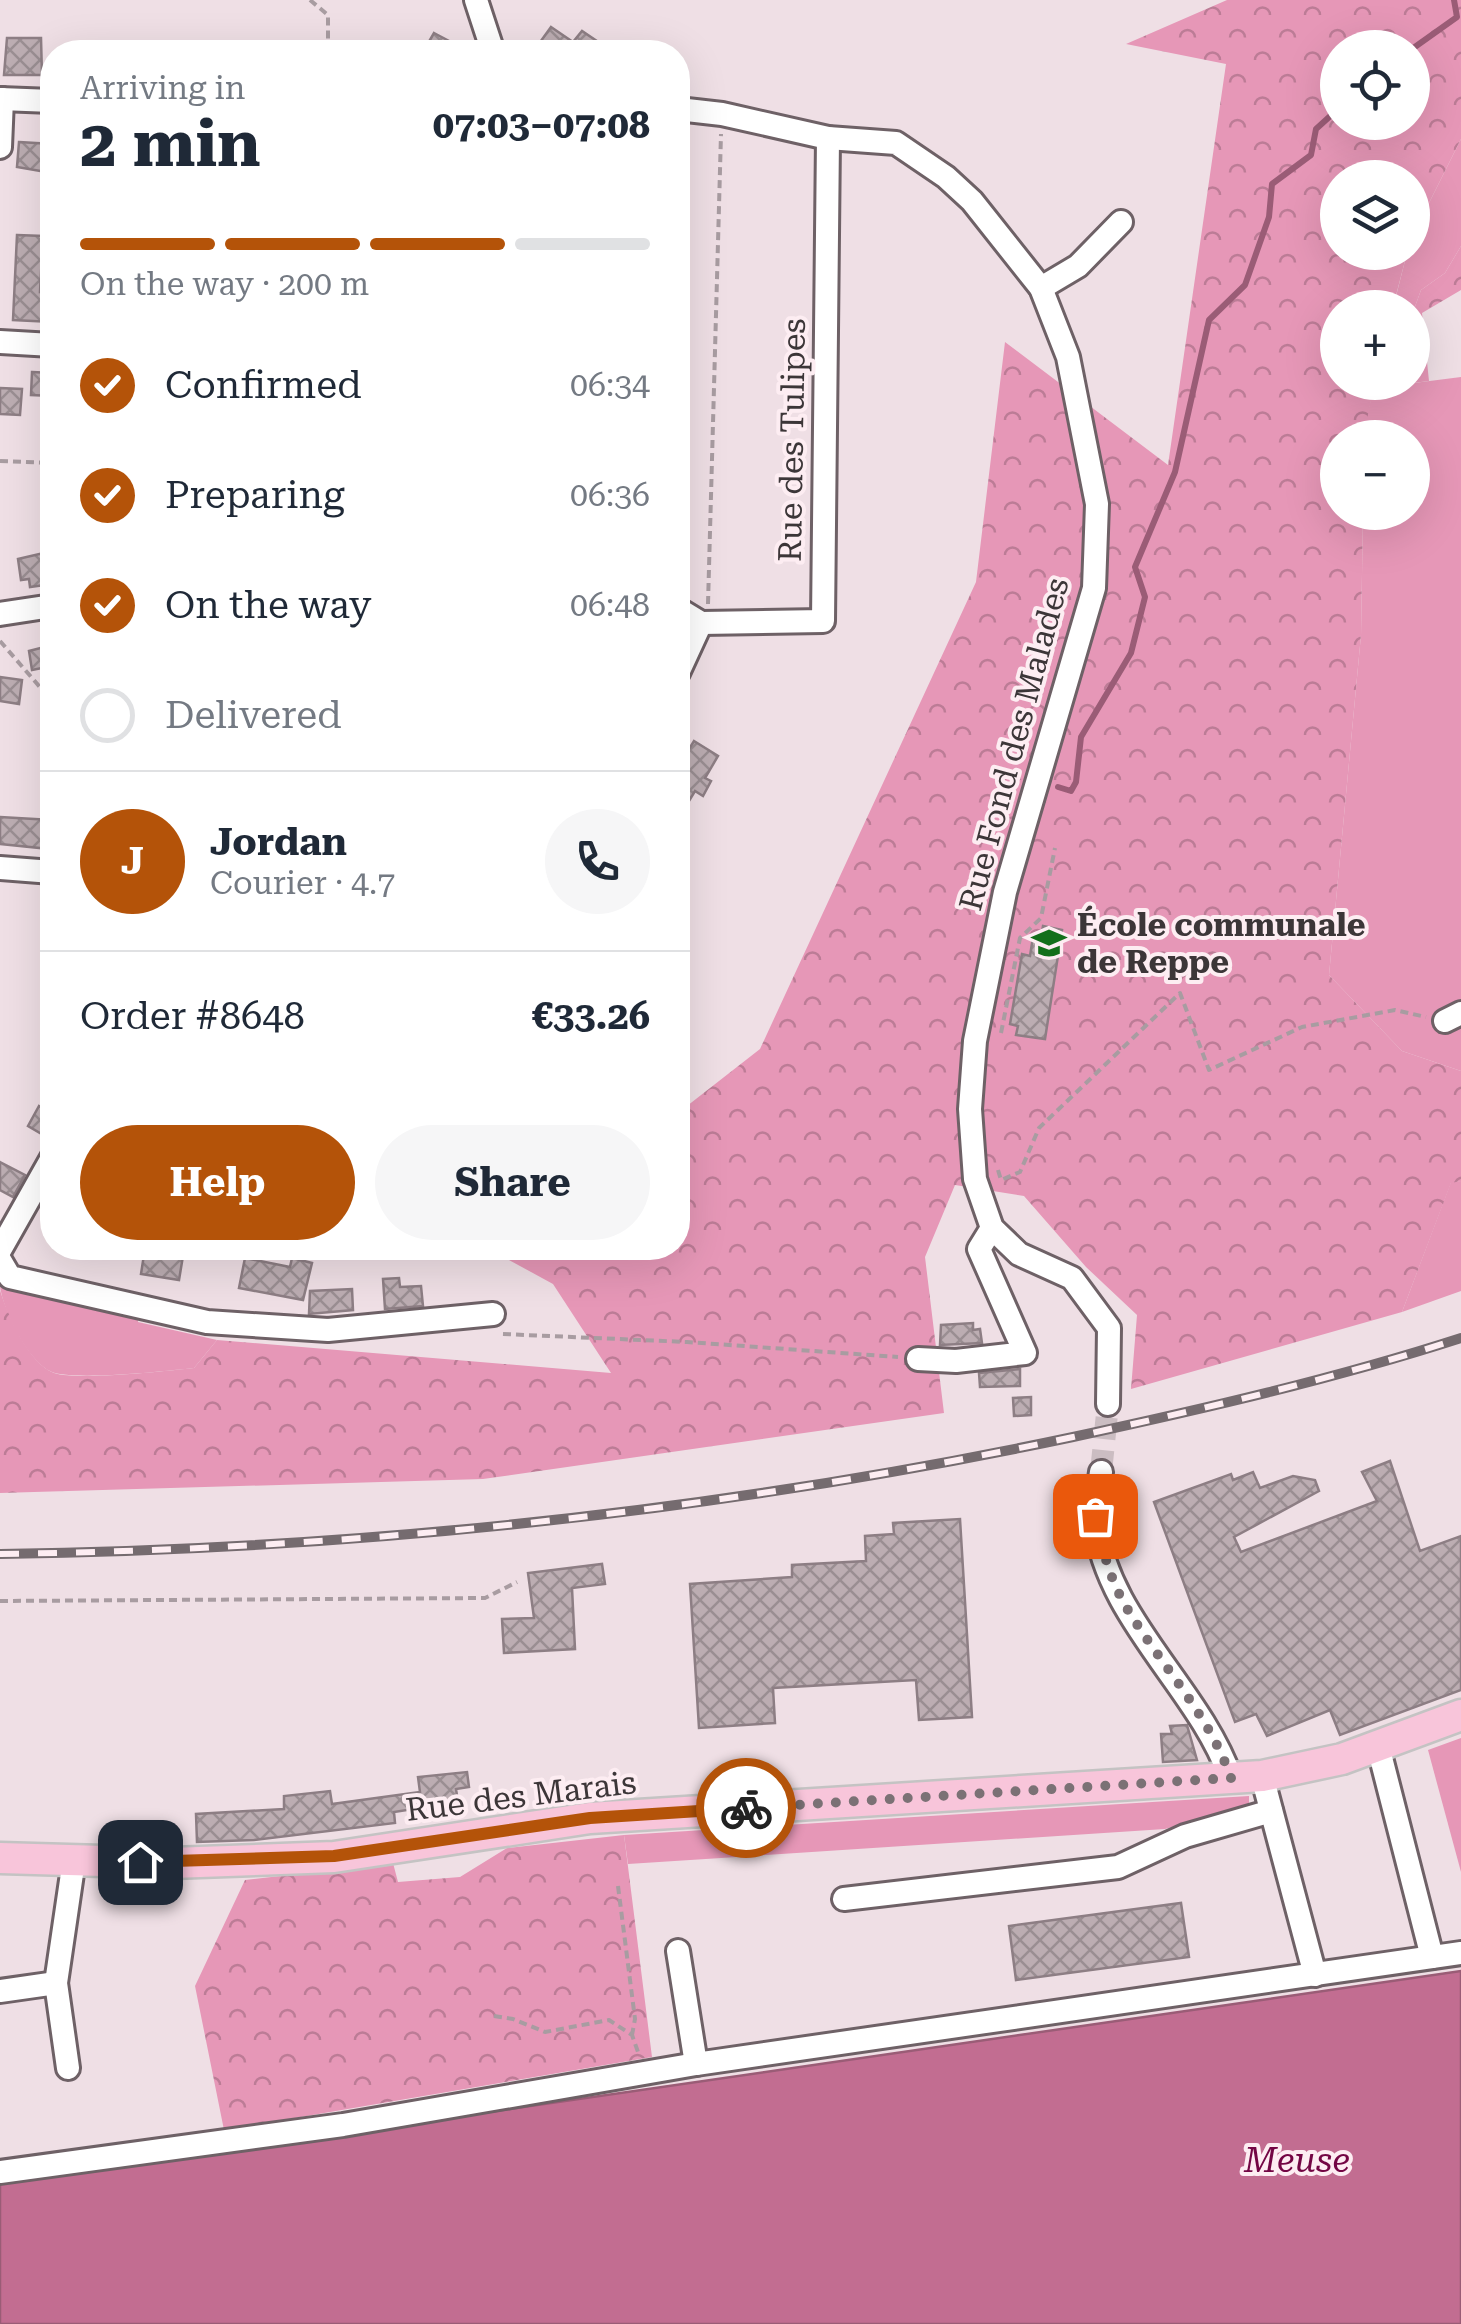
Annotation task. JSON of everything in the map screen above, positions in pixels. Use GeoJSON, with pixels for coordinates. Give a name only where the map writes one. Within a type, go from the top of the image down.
{"type":"FeatureCollection","features":[{"type":"Feature","properties":{"kind":"main road","name":"Rue des Marais"},"geometry":{"type":"LineString","coordinates":[[0,1858],[172,1862],[334,1856],[590,1818],[1262,1776],[1342,1759],[1461,1715]]}},
{"type":"Feature","properties":{"kind":"street"},"geometry":{"type":"LineString","coordinates":[[476,0],[489,40]]}},
{"type":"Feature","properties":{"kind":"street"},"geometry":{"type":"LineString","coordinates":[[0,147],[1,99],[40,101]]}},
{"type":"Feature","properties":{"kind":"street","name":"Rue Fond des Malades"},"geometry":{"type":"LineString","coordinates":[[690,110],[828,138],[896,144],[972,201],[1042,288],[1068,357],[1097,504],[1094,588],[1005,892],[975,1041],[970,1109],[975,1179],[992,1228],[979,1249],[1025,1354],[956,1362],[918,1358]]}},
{"type":"Feature","properties":{"kind":"street","name":"Rue des Tulipes"},"geometry":{"type":"LineString","coordinates":[[702,623],[823,621],[828,138]]}},
{"type":"Feature","properties":{"kind":"street"},"geometry":{"type":"LineString","coordinates":[[1042,288],[1078,266],[1121,222]]}},
{"type":"Feature","properties":{"kind":"street"},"geometry":{"type":"LineString","coordinates":[[0,342],[40,344]]}},
{"type":"Feature","properties":{"kind":"street"},"geometry":{"type":"LineString","coordinates":[[0,614],[40,608]]}},
{"type":"Feature","properties":{"kind":"street"},"geometry":{"type":"LineString","coordinates":[[690,616],[702,623],[690,648]]}},
{"type":"Feature","properties":{"kind":"street"},"geometry":{"type":"LineString","coordinates":[[0,868],[40,871]]}},
{"type":"Feature","properties":{"kind":"street"},"geometry":{"type":"LineString","coordinates":[[0,1250],[40,1179]]}},
{"type":"Feature","properties":{"kind":"street"},"geometry":{"type":"LineString","coordinates":[[992,1228],[1019,1254],[1072,1278],[1109,1328],[1108,1404]]}},
{"type":"Feature","properties":{"kind":"street"},"geometry":{"type":"LineString","coordinates":[[0,1260],[10,1277],[207,1322],[328,1330],[494,1324]]}},
{"type":"Feature","properties":{"kind":"street"},"geometry":{"type":"LineString","coordinates":[[1101,1472],[1095,1516],[1104,1559],[1125,1604],[1221,1750],[1231,1778]]}},
{"type":"Feature","properties":{"kind":"street"},"geometry":{"type":"LineString","coordinates":[[1378,1746],[1432,1958]]}},
{"type":"Feature","properties":{"kind":"street"},"geometry":{"type":"LineString","coordinates":[[1262,1776],[1315,1975]]}},
{"type":"Feature","properties":{"kind":"street"},"geometry":{"type":"LineString","coordinates":[[844,1899],[1118,1867],[1186,1836],[1272,1811]]}},
{"type":"Feature","properties":{"kind":"street"},"geometry":{"type":"LineString","coordinates":[[68,2068],[56,1983],[74,1860]]}},
{"type":"Feature","properties":{"kind":"street"},"geometry":{"type":"LineString","coordinates":[[678,1951],[696,2064]]}},
{"type":"Feature","properties":{"kind":"street"},"geometry":{"type":"LineString","coordinates":[[0,2172],[344,2125],[696,2064],[1461,1953]]}},
{"type":"Feature","properties":{"kind":"street"},"geometry":{"type":"LineString","coordinates":[[0,1991],[56,1983]]}},
{"type":"Feature","properties":{"kind":"path"},"geometry":{"type":"LineString","coordinates":[[310,0],[328,15],[328,40]]}},
{"type":"Feature","properties":{"kind":"path"},"geometry":{"type":"LineString","coordinates":[[702,623],[708,615],[722,114]]}},
{"type":"Feature","properties":{"kind":"path"},"geometry":{"type":"LineString","coordinates":[[0,461],[40,463]]}},
{"type":"Feature","properties":{"kind":"path"},"geometry":{"type":"LineString","coordinates":[[0,641],[40,687]]}},
{"type":"Feature","properties":{"kind":"path"},"geometry":{"type":"LineString","coordinates":[[1001,1033],[1020,938],[1041,918],[1055,848]]}},
{"type":"Feature","properties":{"kind":"path"},"geometry":{"type":"LineString","coordinates":[[996,1164],[1001,1180],[1020,1172],[1039,1128],[1180,994],[1209,1070],[1302,1026],[1395,1010],[1453,1017]]}},
{"type":"Feature","properties":{"kind":"path"},"geometry":{"type":"LineString","coordinates":[[494,1324],[918,1358]]}},
{"type":"Feature","properties":{"kind":"path"},"geometry":{"type":"LineString","coordinates":[[0,1601],[485,1598],[516,1582]]}},
{"type":"Feature","properties":{"kind":"path"},"geometry":{"type":"LineString","coordinates":[[618,1886],[635,2019],[632,2035]]}},
{"type":"Feature","properties":{"kind":"path"},"geometry":{"type":"LineString","coordinates":[[494,2016],[513,2018],[546,2032],[609,2020],[632,2035],[638,2046],[639,2074]]}},
{"type":"Feature","properties":{"kind":"green space"},"geometry":{"type":"Polygon","coordinates":[[[1227,0],[1461,0],[1461,139],[1430,201],[1430,160],[1320,160],[1320,270],[1403,270],[1397,290],[1320,290],[1320,400],[1371,400],[1367,420],[1320,420],[1320,530],[1363,530],[1361,635],[1329,975],[1402,1051],[1461,1071],[1461,1181],[1451,1183],[1402,1312],[1131,1389],[1137,1315],[1086,1267],[1024,1196],[955,1185],[925,1257],[944,1413],[483,1479],[0,1493],[0,1290],[14,1324],[36,1360],[54,1373],[66,1375],[122,1375],[194,1368],[217,1340],[611,1373],[553,1284],[509,1260],[690,1260],[690,1104],[760,1049],[976,582],[1005,342],[1168,465],[1226,64],[1126,44],[1227,0]]]}},
{"type":"Feature","properties":{"kind":"green space"},"geometry":{"type":"Polygon","coordinates":[[[1461,139],[1461,246],[1445,273],[1421,290],[1398,290],[1403,270],[1430,270],[1430,201],[1461,139]]]}},
{"type":"Feature","properties":{"kind":"green space"},"geometry":{"type":"Polygon","coordinates":[[[1461,246],[1461,290],[1430,308],[1430,290],[1421,290],[1445,273],[1461,246]]]}},
{"type":"Feature","properties":{"kind":"green space"},"geometry":{"type":"Polygon","coordinates":[[[1461,377],[1461,1071],[1402,1051],[1329,975],[1361,635],[1363,530],[1430,530],[1430,420],[1366,420],[1371,400],[1430,400],[1430,381],[1461,377]]]}},
{"type":"Feature","properties":{"kind":"green space"},"geometry":{"type":"Polygon","coordinates":[[[1461,1181],[1461,1291],[1402,1312],[1451,1182],[1461,1181]]]}},
{"type":"Feature","properties":{"kind":"green space"},"geometry":{"type":"Polygon","coordinates":[[[0,1286],[139,1314],[138,1322],[217,1340],[194,1368],[64,1375],[52,1372],[34,1358],[18,1335],[0,1286]]]}},
{"type":"Feature","properties":{"kind":"green space"},"geometry":{"type":"Polygon","coordinates":[[[1461,1738],[1461,1872],[1428,1750],[1461,1738]]]}},
{"type":"Feature","properties":{"kind":"green space"},"geometry":{"type":"Polygon","coordinates":[[[1249,1796],[1249,1805],[1165,1829],[628,1864],[624,1835],[1249,1796]]]}},
{"type":"Feature","properties":{"kind":"green space"},"geometry":{"type":"Polygon","coordinates":[[[624,1835],[652,2057],[224,2130],[195,1986],[245,1880],[393,1863],[398,1882],[460,1877],[507,1848],[624,1835]]]}},
{"type":"Feature","properties":{"kind":"water","name":"Meuse"},"geometry":{"type":"Polygon","coordinates":[[[1461,1971],[1461,2324],[0,2324],[0,2183],[1461,1971]]]}},
{"type":"Feature","properties":{"kind":"building"},"geometry":{"type":"Polygon","coordinates":[[[551,27],[570,40],[542,40],[551,27]]]}},
{"type":"Feature","properties":{"kind":"building"},"geometry":{"type":"Polygon","coordinates":[[[582,31],[595,40],[575,40],[582,31]]]}},
{"type":"Feature","properties":{"kind":"building"},"geometry":{"type":"Polygon","coordinates":[[[7,38],[41,38],[40,75],[4,75],[7,38]]]}},
{"type":"Feature","properties":{"kind":"building"},"geometry":{"type":"Polygon","coordinates":[[[19,142],[40,143],[40,171],[17,167],[19,142]]]}},
{"type":"Feature","properties":{"kind":"building"},"geometry":{"type":"Polygon","coordinates":[[[17,235],[40,236],[40,321],[13,320],[17,235]]]}},
{"type":"Feature","properties":{"kind":"building"},"geometry":{"type":"Polygon","coordinates":[[[32,372],[40,372],[40,395],[31,395],[32,372]]]}},
{"type":"Feature","properties":{"kind":"building"},"geometry":{"type":"Polygon","coordinates":[[[0,388],[22,389],[20,415],[0,414],[0,388]]]}},
{"type":"Feature","properties":{"kind":"building"},"geometry":{"type":"Polygon","coordinates":[[[40,554],[40,586],[30,587],[29,579],[21,580],[18,559],[40,554]]]}},
{"type":"Feature","properties":{"kind":"building"},"geometry":{"type":"Polygon","coordinates":[[[40,648],[40,668],[32,670],[29,651],[40,648]]]}},
{"type":"Feature","properties":{"kind":"building"},"geometry":{"type":"Polygon","coordinates":[[[0,677],[22,680],[19,704],[0,701],[0,677]]]}},
{"type":"Feature","properties":{"kind":"building"},"geometry":{"type":"Polygon","coordinates":[[[694,741],[718,756],[705,778],[711,781],[703,796],[695,791],[690,799],[690,748],[694,741]]]}},
{"type":"Feature","properties":{"kind":"building"},"geometry":{"type":"Polygon","coordinates":[[[0,817],[40,819],[40,848],[0,844],[0,817]]]}},
{"type":"Feature","properties":{"kind":"building"},"geometry":{"type":"Polygon","coordinates":[[[1043,926],[1062,930],[1045,1039],[1016,1035],[1018,1026],[1010,1024],[1022,954],[1030,956],[1033,937],[1041,938],[1043,926]]]}},
{"type":"Feature","properties":{"kind":"building"},"geometry":{"type":"Polygon","coordinates":[[[39,1106],[40,1133],[28,1126],[39,1106]]]}},
{"type":"Feature","properties":{"kind":"building"},"geometry":{"type":"Polygon","coordinates":[[[0,1162],[25,1175],[13,1197],[0,1190],[0,1162]]]}},
{"type":"Feature","properties":{"kind":"building"},"geometry":{"type":"Polygon","coordinates":[[[143,1260],[182,1260],[179,1280],[141,1274],[143,1260]]]}},
{"type":"Feature","properties":{"kind":"building"},"geometry":{"type":"Polygon","coordinates":[[[245,1260],[290,1267],[292,1260],[312,1263],[303,1300],[239,1288],[245,1260]]]}},
{"type":"Feature","properties":{"kind":"building"},"geometry":{"type":"Polygon","coordinates":[[[399,1278],[400,1287],[421,1286],[423,1306],[385,1309],[383,1279],[399,1278]]]}},
{"type":"Feature","properties":{"kind":"building"},"geometry":{"type":"Polygon","coordinates":[[[352,1289],[353,1310],[309,1314],[310,1291],[352,1289]]]}},
{"type":"Feature","properties":{"kind":"building"},"geometry":{"type":"Polygon","coordinates":[[[973,1323],[973,1330],[980,1329],[982,1343],[940,1345],[941,1325],[973,1323]]]}},
{"type":"Feature","properties":{"kind":"building"},"geometry":{"type":"Polygon","coordinates":[[[1020,1369],[1020,1386],[980,1387],[979,1373],[1020,1369]]]}},
{"type":"Feature","properties":{"kind":"building"},"geometry":{"type":"Polygon","coordinates":[[[1031,1397],[1031,1415],[1014,1416],[1013,1398],[1031,1397]]]}},
{"type":"Feature","properties":{"kind":"building"},"geometry":{"type":"Polygon","coordinates":[[[1390,1461],[1420,1551],[1461,1536],[1461,1690],[1340,1735],[1330,1710],[1267,1736],[1256,1714],[1235,1722],[1154,1502],[1231,1474],[1233,1480],[1253,1472],[1260,1488],[1293,1476],[1315,1480],[1319,1491],[1234,1537],[1241,1552],[1377,1501],[1362,1472],[1390,1461]]]}},
{"type":"Feature","properties":{"kind":"building"},"geometry":{"type":"Polygon","coordinates":[[[960,1519],[972,1717],[919,1720],[916,1680],[773,1688],[775,1723],[699,1728],[690,1584],[792,1577],[792,1565],[866,1561],[865,1536],[894,1534],[893,1523],[960,1519]]]}},
{"type":"Feature","properties":{"kind":"building"},"geometry":{"type":"Polygon","coordinates":[[[602,1564],[605,1584],[572,1588],[575,1649],[504,1653],[502,1619],[534,1618],[528,1573],[602,1564]]]}},
{"type":"Feature","properties":{"kind":"building"},"geometry":{"type":"Polygon","coordinates":[[[1187,1725],[1197,1760],[1163,1762],[1161,1734],[1172,1734],[1170,1726],[1187,1725]]]}},
{"type":"Feature","properties":{"kind":"building"},"geometry":{"type":"Polygon","coordinates":[[[467,1772],[469,1787],[456,1789],[458,1802],[394,1812],[395,1823],[254,1840],[197,1842],[196,1814],[284,1809],[284,1796],[330,1791],[332,1804],[420,1792],[418,1777],[467,1772]]]}},
{"type":"Feature","properties":{"kind":"building"},"geometry":{"type":"Polygon","coordinates":[[[1181,1903],[1189,1957],[1016,1980],[1009,1926],[1181,1903]]]}},
{"type":"Feature","properties":{"kind":"waterway"},"geometry":{"type":"LineString","coordinates":[[1430,36],[1457,17],[1454,0]]}},
{"type":"Feature","properties":{"kind":"waterway"},"geometry":{"type":"LineString","coordinates":[[1058,787],[1071,791],[1076,782],[1081,737],[1131,653],[1145,597],[1135,567],[1175,472],[1209,320],[1245,285],[1269,217],[1272,184],[1311,155],[1320,125]]}},
{"type":"Feature","properties":{"kind":"tunnel"},"geometry":{"type":"LineString","coordinates":[[1101,1472],[1108,1404]]}},
{"type":"Feature","properties":{"kind":"railway"},"geometry":{"type":"LineString","coordinates":[[0,1554],[136,1551],[405,1535],[673,1506],[940,1463],[1073,1437],[1317,1380],[1461,1338]]}},
{"type":"Feature","properties":{"kind":"way so far"},"geometry":{"type":"LineString","coordinates":[[746,1808],[1231,1778],[1221,1750],[1125,1604],[1104,1559],[1095,1516]]}},
{"type":"Feature","properties":{"kind":"place","name":"École communale de Reppe"},"geometry":{"type":"Point","coordinates":[1049,943]}},
{"type":"Feature","properties":{"kind":"route"},"geometry":{"type":"LineString","coordinates":[[140,1862],[334,1856],[590,1818],[746,1808]]}}]}
